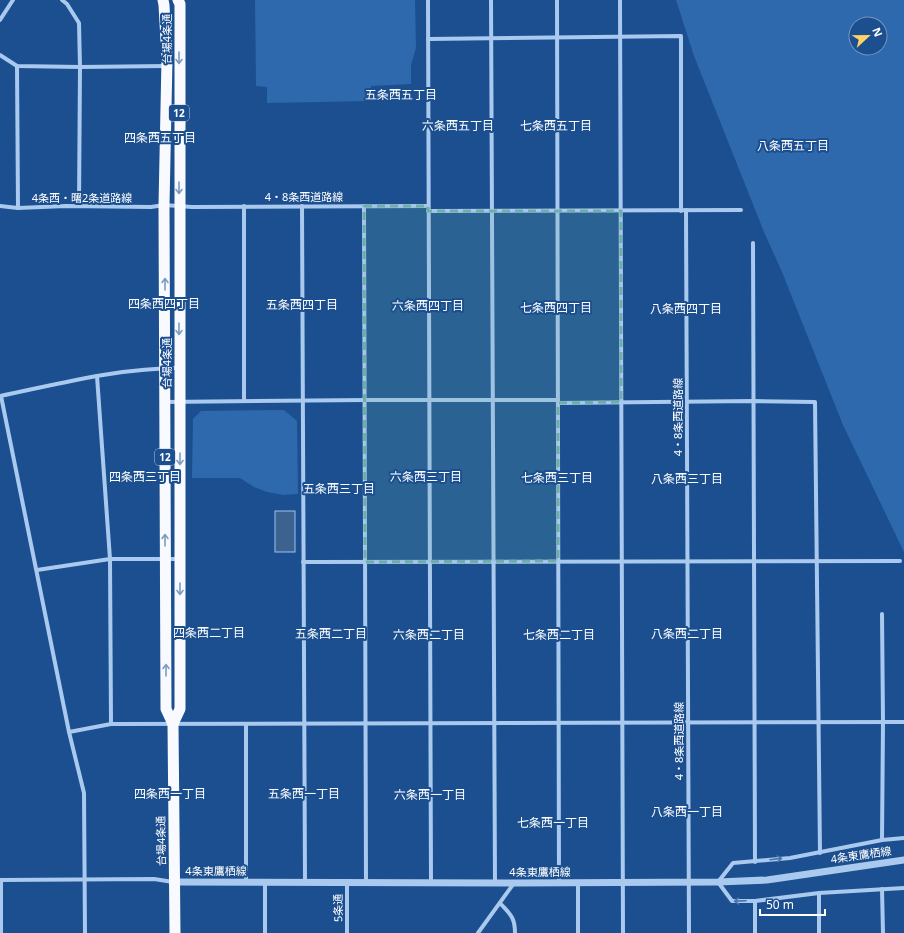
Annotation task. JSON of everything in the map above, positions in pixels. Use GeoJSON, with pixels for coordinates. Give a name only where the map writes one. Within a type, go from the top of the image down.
{"type":"FeatureCollection","features":[{"type":"Feature","properties":{"kind":"highway","name":"台場4条通"},"geometry":{"type":"LineString","coordinates":[[163,0],[167,63],[164,205],[166,709],[173,724],[174,933]]}},
{"type":"Feature","properties":{"kind":"highway","name":"12"},"geometry":{"type":"LineString","coordinates":[[167,63],[172,0]]}},
{"type":"Feature","properties":{"kind":"highway","name":"台場4条通"},"geometry":{"type":"LineString","coordinates":[[173,724],[180,709],[180,4],[178,0]]}},
{"type":"Feature","properties":{"kind":"street"},"geometry":{"type":"LineString","coordinates":[[0,20],[13,0]]}},
{"type":"Feature","properties":{"kind":"street"},"geometry":{"type":"LineString","coordinates":[[62,0],[79,23],[79,206]]}},
{"type":"Feature","properties":{"kind":"street"},"geometry":{"type":"LineString","coordinates":[[66,4],[70,0]]}},
{"type":"Feature","properties":{"kind":"street"},"geometry":{"type":"LineString","coordinates":[[428,0],[431,883]]}},
{"type":"Feature","properties":{"kind":"street"},"geometry":{"type":"LineString","coordinates":[[491,0],[495,883]]}},
{"type":"Feature","properties":{"kind":"street"},"geometry":{"type":"LineString","coordinates":[[557,0],[559,883]]}},
{"type":"Feature","properties":{"kind":"street"},"geometry":{"type":"LineString","coordinates":[[620,0],[623,933]]}},
{"type":"Feature","properties":{"kind":"street"},"geometry":{"type":"LineString","coordinates":[[428,39],[681,36],[684,210],[741,210]]}},
{"type":"Feature","properties":{"kind":"street"},"geometry":{"type":"LineString","coordinates":[[0,55],[17,66],[80,67],[167,63]]}},
{"type":"Feature","properties":{"kind":"street"},"geometry":{"type":"LineString","coordinates":[[17,66],[18,208]]}},
{"type":"Feature","properties":{"kind":"street","name":"4条西・曙2条道路線"},"geometry":{"type":"LineString","coordinates":[[0,206],[18,208],[79,206],[179,206]]}},
{"type":"Feature","properties":{"kind":"street","name":"4・8条西道路線"},"geometry":{"type":"LineString","coordinates":[[179,206],[364,206],[558,211],[684,210],[687,403],[689,933]]}},
{"type":"Feature","properties":{"kind":"street"},"geometry":{"type":"LineString","coordinates":[[244,206],[244,400]]}},
{"type":"Feature","properties":{"kind":"street"},"geometry":{"type":"LineString","coordinates":[[302,206],[303,724],[305,882]]}},
{"type":"Feature","properties":{"kind":"street"},"geometry":{"type":"LineString","coordinates":[[364,206],[366,400],[366,882]]}},
{"type":"Feature","properties":{"kind":"street"},"geometry":{"type":"LineString","coordinates":[[753,243],[755,862]]}},
{"type":"Feature","properties":{"kind":"street"},"geometry":{"type":"LineString","coordinates":[[85,933],[84,793],[69,732],[1,396],[97,376],[165,368],[180,368]]}},
{"type":"Feature","properties":{"kind":"street"},"geometry":{"type":"LineString","coordinates":[[97,376],[110,559],[111,724]]}},
{"type":"Feature","properties":{"kind":"street"},"geometry":{"type":"LineString","coordinates":[[165,402],[244,400],[493,400],[687,403],[754,401],[815,402],[820,853]]}},
{"type":"Feature","properties":{"kind":"street"},"geometry":{"type":"LineString","coordinates":[[37,570],[110,559],[180,559]]}},
{"type":"Feature","properties":{"kind":"street"},"geometry":{"type":"LineString","coordinates":[[303,562],[900,561]]}},
{"type":"Feature","properties":{"kind":"street"},"geometry":{"type":"LineString","coordinates":[[882,614],[882,840]]}},
{"type":"Feature","properties":{"kind":"street"},"geometry":{"type":"LineString","coordinates":[[69,732],[111,724],[904,722]]}},
{"type":"Feature","properties":{"kind":"street"},"geometry":{"type":"LineString","coordinates":[[246,724],[246,882]]}},
{"type":"Feature","properties":{"kind":"street"},"geometry":{"type":"LineString","coordinates":[[904,838],[882,840],[820,853],[733,864],[718,882],[732,901],[755,901],[819,893],[904,888]]}},
{"type":"Feature","properties":{"kind":"street","name":"4条東鷹栖線"},"geometry":{"type":"LineString","coordinates":[[174,882],[718,882],[767,880],[904,860]]}},
{"type":"Feature","properties":{"kind":"street"},"geometry":{"type":"LineString","coordinates":[[1,933],[0,880],[154,879],[174,882]]}},
{"type":"Feature","properties":{"kind":"street"},"geometry":{"type":"LineString","coordinates":[[265,882],[265,933]]}},
{"type":"Feature","properties":{"kind":"street","name":"5条通"},"geometry":{"type":"LineString","coordinates":[[347,882],[348,933]]}},
{"type":"Feature","properties":{"kind":"street"},"geometry":{"type":"LineString","coordinates":[[478,933],[514,883]]}},
{"type":"Feature","properties":{"kind":"street"},"geometry":{"type":"LineString","coordinates":[[578,883],[578,933]]}},
{"type":"Feature","properties":{"kind":"street"},"geometry":{"type":"LineString","coordinates":[[882,889],[883,933]]}},
{"type":"Feature","properties":{"kind":"street"},"geometry":{"type":"LineString","coordinates":[[819,893],[819,933]]}},
{"type":"Feature","properties":{"kind":"street"},"geometry":{"type":"LineString","coordinates":[[755,901],[755,933]]}},
{"type":"Feature","properties":{"kind":"street"},"geometry":{"type":"LineString","coordinates":[[500,903],[515,923],[515,933]]}},
{"type":"Feature","properties":{"kind":"highlighted area"},"geometry":{"type":"Polygon","coordinates":[[[364,206],[428,206],[428,211],[621,211],[621,402],[558,403],[558,561],[365,562],[364,206]]]}},
{"type":"Feature","properties":{"kind":"shaded area"},"geometry":{"type":"Polygon","coordinates":[[[255,0],[415,0],[416,48],[411,65],[411,84],[371,86],[371,101],[267,103],[267,87],[256,86],[255,0]]]}},
{"type":"Feature","properties":{"kind":"shaded area"},"geometry":{"type":"Polygon","coordinates":[[[676,0],[904,0],[904,552],[843,425],[782,272],[764,232],[694,56],[676,0]]]}},
{"type":"Feature","properties":{"kind":"shaded area"},"geometry":{"type":"Polygon","coordinates":[[[284,410],[297,421],[298,494],[283,495],[267,492],[254,487],[240,478],[192,478],[193,419],[201,411],[284,410]]]}},
{"type":"Feature","properties":{"kind":"shaded area"},"geometry":{"type":"Polygon","coordinates":[[[275,511],[295,511],[295,552],[275,552],[275,511]]]}},
{"type":"Feature","properties":{"kind":"district","name":"五条西五丁目"},"geometry":{"type":"Point","coordinates":[401,95]}},
{"type":"Feature","properties":{"kind":"district","name":"六条西五丁目"},"geometry":{"type":"Point","coordinates":[458,126]}},
{"type":"Feature","properties":{"kind":"district","name":"七条西五丁目"},"geometry":{"type":"Point","coordinates":[556,126]}},
{"type":"Feature","properties":{"kind":"district","name":"四条西五丁目"},"geometry":{"type":"Point","coordinates":[160,138]}},
{"type":"Feature","properties":{"kind":"district","name":"八条西五丁目"},"geometry":{"type":"Point","coordinates":[793,146]}},
{"type":"Feature","properties":{"kind":"district","name":"四条西四丁目"},"geometry":{"type":"Point","coordinates":[164,304]}},
{"type":"Feature","properties":{"kind":"district","name":"五条西四丁目"},"geometry":{"type":"Point","coordinates":[302,305]}},
{"type":"Feature","properties":{"kind":"district","name":"六条西四丁目"},"geometry":{"type":"Point","coordinates":[428,306]}},
{"type":"Feature","properties":{"kind":"district","name":"七条西四丁目"},"geometry":{"type":"Point","coordinates":[556,308]}},
{"type":"Feature","properties":{"kind":"district","name":"八条西四丁目"},"geometry":{"type":"Point","coordinates":[686,309]}},
{"type":"Feature","properties":{"kind":"district","name":"四条西三丁目"},"geometry":{"type":"Point","coordinates":[145,477]}},
{"type":"Feature","properties":{"kind":"district","name":"六条西三丁目"},"geometry":{"type":"Point","coordinates":[426,477]}},
{"type":"Feature","properties":{"kind":"district","name":"七条西三丁目"},"geometry":{"type":"Point","coordinates":[557,478]}},
{"type":"Feature","properties":{"kind":"district","name":"八条西三丁目"},"geometry":{"type":"Point","coordinates":[687,479]}},
{"type":"Feature","properties":{"kind":"district","name":"五条西三丁目"},"geometry":{"type":"Point","coordinates":[339,489]}},
{"type":"Feature","properties":{"kind":"district","name":"四条西二丁目"},"geometry":{"type":"Point","coordinates":[209,633]}},
{"type":"Feature","properties":{"kind":"district","name":"五条西二丁目"},"geometry":{"type":"Point","coordinates":[331,634]}},
{"type":"Feature","properties":{"kind":"district","name":"八条西二丁目"},"geometry":{"type":"Point","coordinates":[687,634]}},
{"type":"Feature","properties":{"kind":"district","name":"六条西二丁目"},"geometry":{"type":"Point","coordinates":[429,635]}},
{"type":"Feature","properties":{"kind":"district","name":"七条西二丁目"},"geometry":{"type":"Point","coordinates":[559,635]}},
{"type":"Feature","properties":{"kind":"district","name":"四条西一丁目"},"geometry":{"type":"Point","coordinates":[170,794]}},
{"type":"Feature","properties":{"kind":"district","name":"五条西一丁目"},"geometry":{"type":"Point","coordinates":[304,794]}},
{"type":"Feature","properties":{"kind":"district","name":"六条西一丁目"},"geometry":{"type":"Point","coordinates":[430,795]}},
{"type":"Feature","properties":{"kind":"district","name":"八条西一丁目"},"geometry":{"type":"Point","coordinates":[687,812]}},
{"type":"Feature","properties":{"kind":"district","name":"七条西一丁目"},"geometry":{"type":"Point","coordinates":[553,823]}}]}
